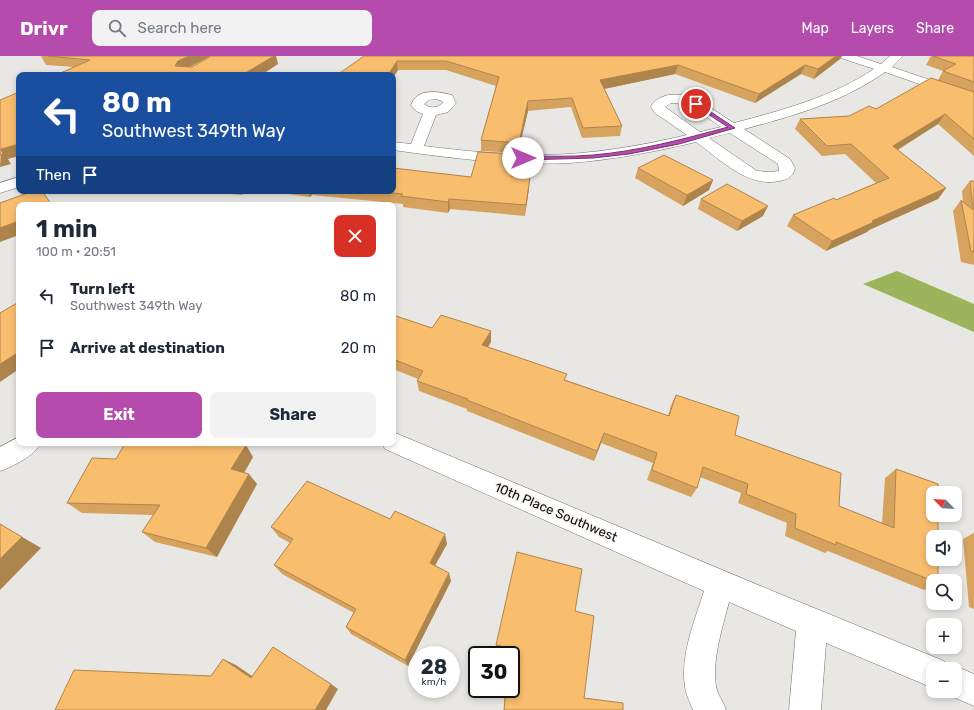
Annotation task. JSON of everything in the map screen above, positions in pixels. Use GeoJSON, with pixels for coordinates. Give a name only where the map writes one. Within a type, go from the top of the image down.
{"type":"FeatureCollection","features":[{"type":"Feature","properties":{"kind":"street"},"geometry":{"type":"LineString","coordinates":[[845,56],[886,68],[974,99]]}},
{"type":"Feature","properties":{"kind":"street"},"geometry":{"type":"LineString","coordinates":[[396,146],[508,158],[554,159],[593,157],[629,152],[718,132],[824,101],[842,93],[886,68],[897,56]]}},
{"type":"Feature","properties":{"kind":"street"},"geometry":{"type":"LineString","coordinates":[[668,99],[682,99],[690,101],[732,128],[785,162],[787,171],[784,175],[778,177],[761,177],[752,175],[660,110],[658,107],[659,104],[668,99]]}},
{"type":"Feature","properties":{"kind":"street"},"geometry":{"type":"LineString","coordinates":[[416,149],[431,111]]}},
{"type":"Feature","properties":{"kind":"street"},"geometry":{"type":"LineString","coordinates":[[0,188],[16,183]]}},
{"type":"Feature","properties":{"kind":"street","name":"10th Place Southwest"},"geometry":{"type":"LineString","coordinates":[[396,443],[720,583],[926,669]]}},
{"type":"Feature","properties":{"kind":"street"},"geometry":{"type":"LineString","coordinates":[[0,460],[24,446]]}},
{"type":"Feature","properties":{"kind":"street"},"geometry":{"type":"LineString","coordinates":[[710,710],[706,703],[700,682],[700,663],[720,583]]}},
{"type":"Feature","properties":{"kind":"street"},"geometry":{"type":"LineString","coordinates":[[805,710],[812,622]]}},
{"type":"Feature","properties":{"kind":"street"},"geometry":{"type":"LineString","coordinates":[[962,685],[974,690]]}},
{"type":"Feature","properties":{"kind":"green space"},"geometry":{"type":"Polygon","coordinates":[[[897,271],[974,304],[974,332],[863,284],[897,271]]]}},
{"type":"Feature","properties":{"kind":"building"},"geometry":{"type":"Polygon","coordinates":[[[48,56],[189,56],[178,61],[175,66],[192,67],[211,56],[274,56],[247,72],[63,72],[90,60],[48,56]]]}},
{"type":"Feature","properties":{"kind":"building"},"geometry":{"type":"Polygon","coordinates":[[[364,56],[836,56],[818,69],[805,65],[759,94],[678,65],[600,80],[622,126],[583,128],[572,98],[528,101],[519,143],[481,140],[499,77],[446,61],[397,61],[390,72],[341,72],[364,56]]]}},
{"type":"Feature","properties":{"kind":"building"},"geometry":{"type":"Polygon","coordinates":[[[933,56],[974,56],[974,82],[943,71],[956,64],[933,56]]]}},
{"type":"Feature","properties":{"kind":"building"},"geometry":{"type":"Polygon","coordinates":[[[931,78],[974,92],[974,139],[945,114],[893,146],[946,188],[872,221],[874,222],[832,241],[793,215],[834,198],[836,200],[889,178],[851,144],[827,146],[800,119],[849,116],[869,106],[876,109],[931,78]]]}},
{"type":"Feature","properties":{"kind":"building"},"geometry":{"type":"Polygon","coordinates":[[[16,93],[16,145],[1,149],[3,154],[0,155],[0,100],[16,93]]]}},
{"type":"Feature","properties":{"kind":"building"},"geometry":{"type":"Polygon","coordinates":[[[478,152],[516,154],[511,176],[530,177],[526,205],[449,199],[448,202],[401,196],[403,194],[396,193],[396,168],[471,177],[478,152]]]}},
{"type":"Feature","properties":{"kind":"building"},"geometry":{"type":"Polygon","coordinates":[[[664,155],[713,180],[687,195],[638,168],[664,155]]]}},
{"type":"Feature","properties":{"kind":"building"},"geometry":{"type":"Polygon","coordinates":[[[970,181],[974,181],[974,252],[971,251],[961,200],[973,210],[970,181]]]}},
{"type":"Feature","properties":{"kind":"building"},"geometry":{"type":"Polygon","coordinates":[[[727,184],[768,206],[742,221],[701,199],[727,184]]]}},
{"type":"Feature","properties":{"kind":"building"},"geometry":{"type":"Polygon","coordinates":[[[25,194],[44,194],[50,202],[16,202],[16,222],[0,228],[0,203],[25,194]]]}},
{"type":"Feature","properties":{"kind":"building"},"geometry":{"type":"Polygon","coordinates":[[[16,304],[16,354],[0,364],[0,313],[16,304]]]}},
{"type":"Feature","properties":{"kind":"building"},"geometry":{"type":"Polygon","coordinates":[[[441,315],[491,331],[482,345],[567,374],[564,380],[669,416],[676,395],[739,416],[735,435],[841,473],[839,506],[894,528],[896,469],[938,484],[938,486],[926,486],[926,522],[938,522],[938,530],[926,530],[926,566],[938,566],[938,574],[926,574],[926,578],[836,542],[836,545],[795,528],[796,514],[746,494],[748,484],[703,467],[697,488],[652,470],[657,453],[604,433],[597,451],[467,400],[468,399],[417,381],[423,371],[396,360],[396,316],[432,328],[441,315]]]}},
{"type":"Feature","properties":{"kind":"building"},"geometry":{"type":"Polygon","coordinates":[[[123,446],[245,446],[231,469],[249,474],[206,548],[142,532],[160,505],[67,503],[92,458],[116,459],[123,446]]]}},
{"type":"Feature","properties":{"kind":"building"},"geometry":{"type":"Polygon","coordinates":[[[307,481],[390,519],[395,511],[445,534],[430,563],[449,573],[412,646],[408,646],[408,654],[405,660],[346,627],[356,609],[274,565],[293,539],[271,527],[307,481]]]}},
{"type":"Feature","properties":{"kind":"building"},"geometry":{"type":"Polygon","coordinates":[[[0,524],[22,537],[0,559],[0,524]]]}},
{"type":"Feature","properties":{"kind":"building"},"geometry":{"type":"Polygon","coordinates":[[[517,552],[582,569],[575,611],[594,616],[584,698],[623,703],[623,710],[504,710],[505,698],[520,698],[520,646],[496,645],[517,552]]]}},
{"type":"Feature","properties":{"kind":"building"},"geometry":{"type":"Polygon","coordinates":[[[273,647],[331,684],[315,710],[55,710],[74,670],[211,676],[223,659],[251,678],[273,647]]]}},
{"type":"Feature","properties":{"kind":"route"},"geometry":{"type":"LineString","coordinates":[[523,158],[554,159],[593,157],[629,152],[679,142],[732,128],[696,104]]}}]}
